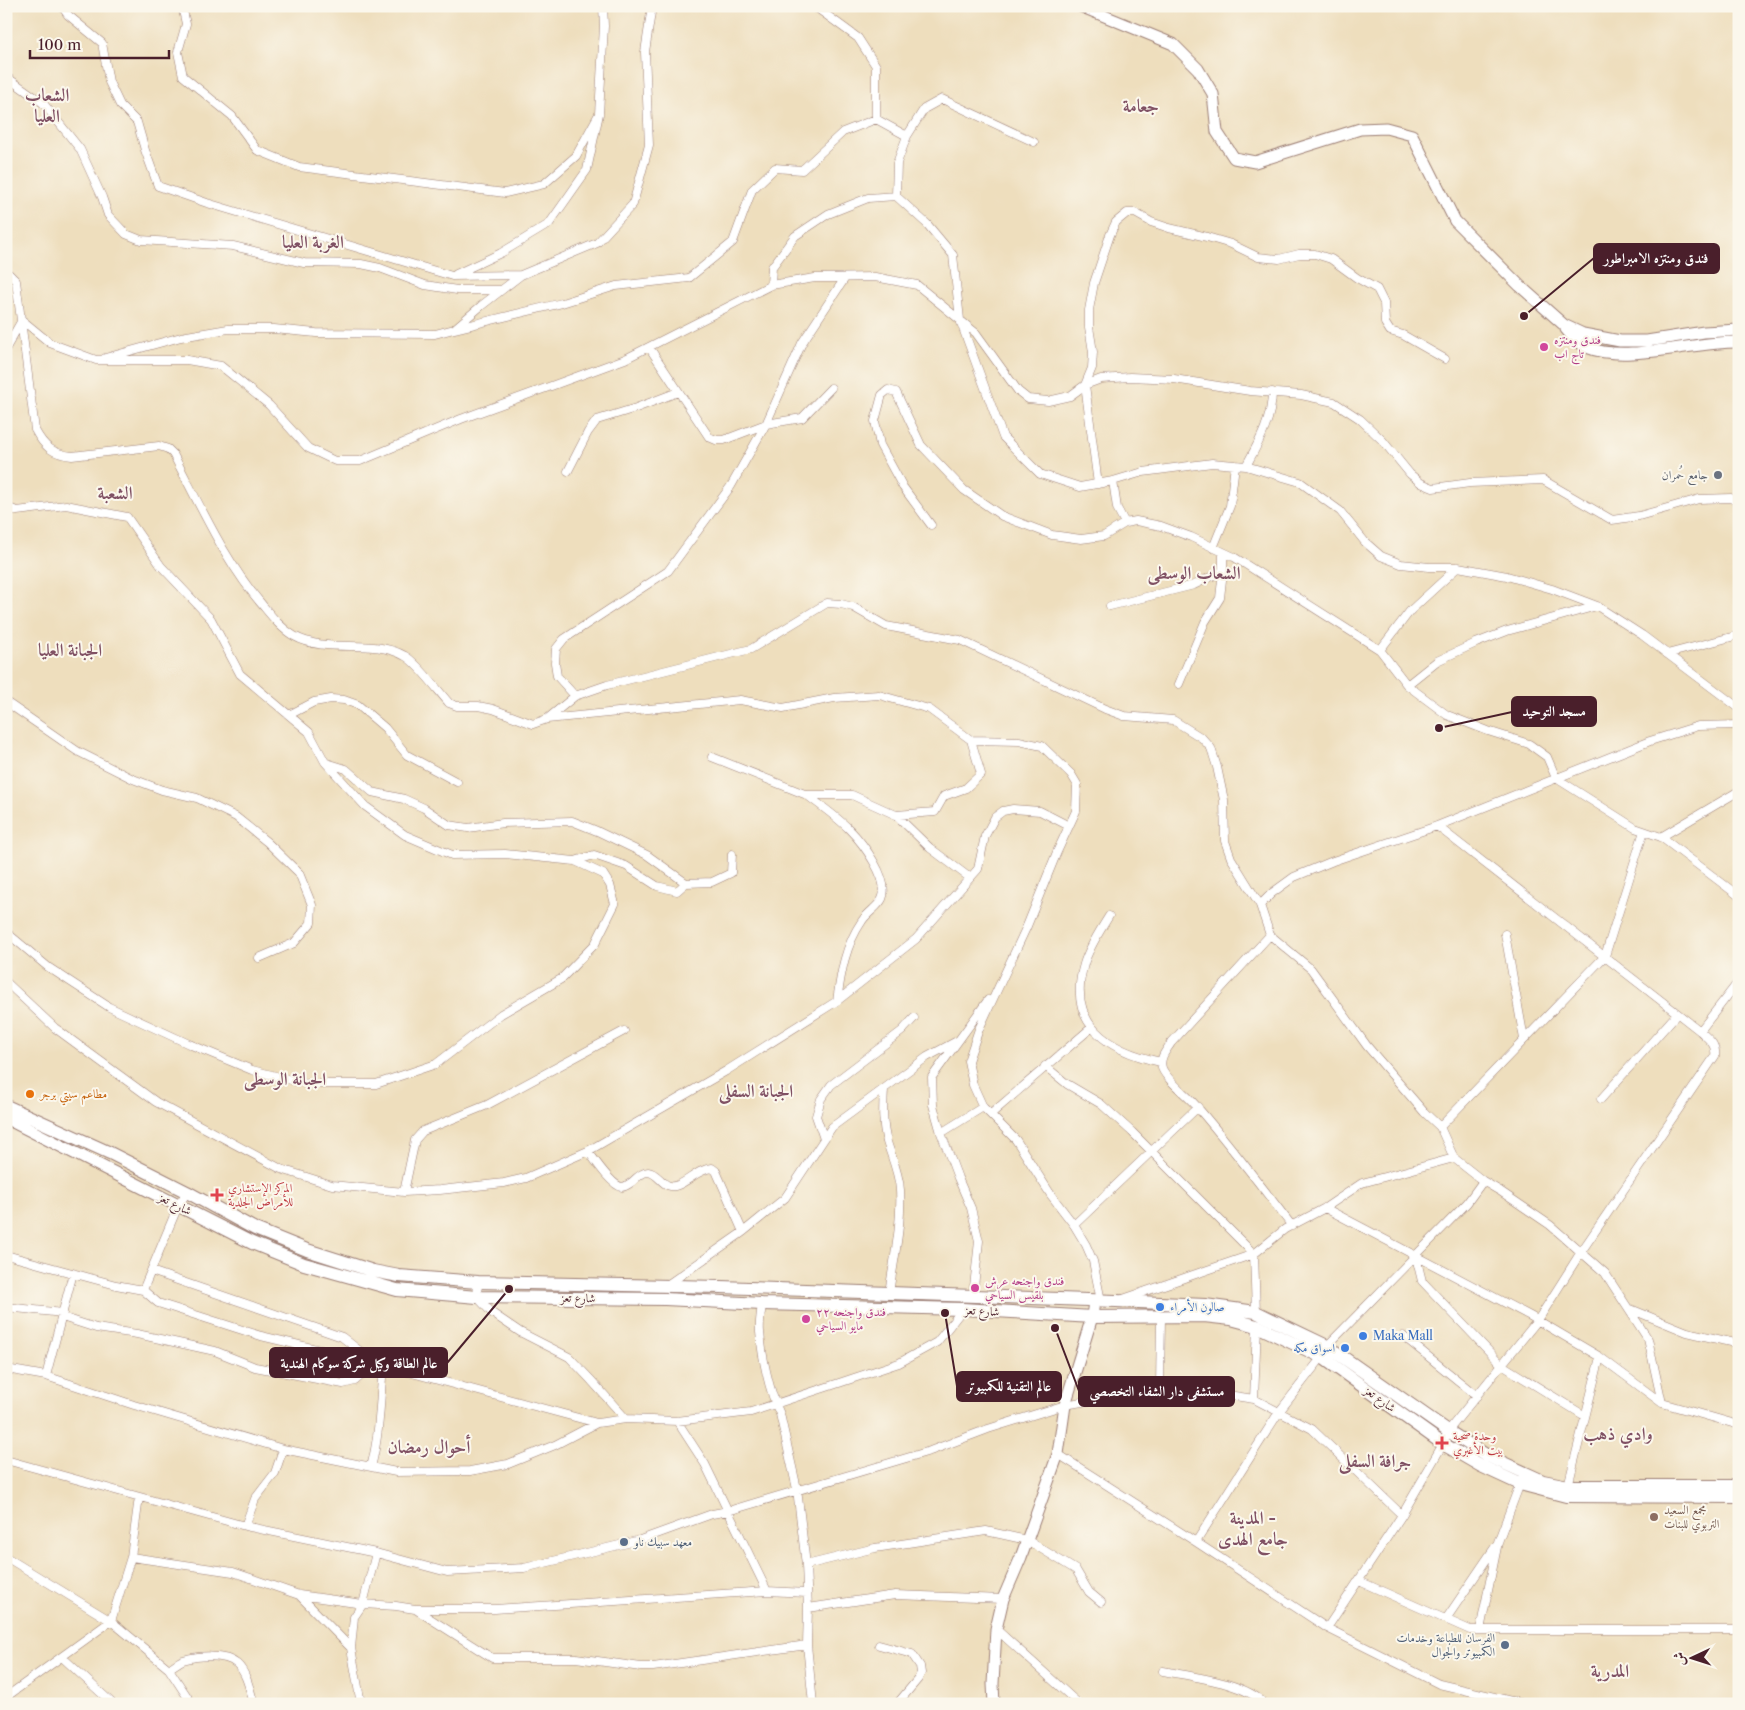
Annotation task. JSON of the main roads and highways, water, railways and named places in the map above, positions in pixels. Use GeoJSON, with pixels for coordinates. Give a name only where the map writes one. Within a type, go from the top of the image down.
{"type":"FeatureCollection","features":[{"type":"Feature","properties":{"kind":"main road"},"geometry":{"type":"LineString","coordinates":[[1080,6],[1173,44],[1198,69],[1213,94],[1217,132],[1234,158],[1255,162],[1360,129],[1386,128],[1412,136],[1455,220],[1520,286],[1564,325],[1582,345],[1602,352],[1636,353],[1718,342],[1739,342]]}},
{"type":"Feature","properties":{"kind":"main road"},"geometry":{"type":"LineString","coordinates":[[1564,325],[1583,334],[1620,342],[1647,341],[1704,332],[1739,330]]}},
{"type":"Feature","properties":{"kind":"main road","name":"شارع تعز"},"geometry":{"type":"LineString","coordinates":[[6,1106],[110,1153],[255,1229],[307,1250],[373,1271],[399,1276],[478,1282],[666,1292],[762,1304],[962,1309],[1092,1317],[1161,1316],[1231,1319],[1257,1326],[1324,1351],[1444,1444],[1481,1466],[1522,1478],[1566,1496],[1739,1497]]}},
{"type":"Feature","properties":{"kind":"main road","name":"شارع تعز"},"geometry":{"type":"LineString","coordinates":[[6,1118],[252,1243],[304,1264],[397,1290],[477,1297],[666,1292],[889,1293],[1116,1301],[1205,1306],[1256,1312],[1324,1351],[1522,1478],[1568,1486],[1739,1486]]}},
{"type":"Feature","properties":{"kind":"main road"},"geometry":{"type":"LineString","coordinates":[[994,1704],[993,1684],[996,1629],[1003,1599],[1027,1540],[1058,1454],[1065,1405],[1097,1301]]}},
{"type":"Feature","properties":{"kind":"place","name":"فندق ومنتزه الامبراطور"},"geometry":{"type":"Point","coordinates":[1524,316]}},
{"type":"Feature","properties":{"kind":"place","name":"فندق ومنتزه تاج اب"},"geometry":{"type":"Point","coordinates":[1544,347]}},
{"type":"Feature","properties":{"kind":"place","name":"جامع حُمران"},"geometry":{"type":"Point","coordinates":[1718,475]}},
{"type":"Feature","properties":{"kind":"place","name":"مسجد التوحيد"},"geometry":{"type":"Point","coordinates":[1439,728]}},
{"type":"Feature","properties":{"kind":"place","name":"مطاعم سيتي برجر"},"geometry":{"type":"Point","coordinates":[30,1094]}},
{"type":"Feature","properties":{"kind":"place","name":"المركز الإستشاري للأمراض الجلدية"},"geometry":{"type":"Point","coordinates":[217,1195]}},
{"type":"Feature","properties":{"kind":"place","name":"فندق واجنحه عرش بلقيس السياحي"},"geometry":{"type":"Point","coordinates":[975,1288]}},
{"type":"Feature","properties":{"kind":"place","name":"عالم الطاقة وكيل شركة سوكام الهندية"},"geometry":{"type":"Point","coordinates":[509,1289]}},
{"type":"Feature","properties":{"kind":"place","name":"صالون الأمراء"},"geometry":{"type":"Point","coordinates":[1160,1307]}},
{"type":"Feature","properties":{"kind":"place","name":"عالم التقنية للكمبيوتر"},"geometry":{"type":"Point","coordinates":[945,1313]}},
{"type":"Feature","properties":{"kind":"place","name":"فندق واجنحه ٢٢ مايو السياحي"},"geometry":{"type":"Point","coordinates":[806,1319]}},
{"type":"Feature","properties":{"kind":"place","name":"مستشفى دار الشفاء التخصصي"},"geometry":{"type":"Point","coordinates":[1055,1328]}},
{"type":"Feature","properties":{"kind":"place","name":"Maka Mall"},"geometry":{"type":"Point","coordinates":[1363,1336]}},
{"type":"Feature","properties":{"kind":"place","name":"اسواق مكه"},"geometry":{"type":"Point","coordinates":[1345,1348]}},
{"type":"Feature","properties":{"kind":"place","name":"وحدة صحية بيت الأغبري"},"geometry":{"type":"Point","coordinates":[1442,1443]}},
{"type":"Feature","properties":{"kind":"place","name":"مجمع السعيد التربوي للبنات"},"geometry":{"type":"Point","coordinates":[1654,1517]}},
{"type":"Feature","properties":{"kind":"place","name":"معهد سبيك ناو"},"geometry":{"type":"Point","coordinates":[624,1542]}},
{"type":"Feature","properties":{"kind":"place","name":"الفرسان للطباعة وخدمات الكمبيوتر والجوال"},"geometry":{"type":"Point","coordinates":[1505,1645]}},
{"type":"Feature","properties":{"kind":"district","name":"الشعاب العليا"},"geometry":{"type":"Point","coordinates":[47,105]}},
{"type":"Feature","properties":{"kind":"district","name":"جعامة"},"geometry":{"type":"Point","coordinates":[1141,106]}},
{"type":"Feature","properties":{"kind":"district","name":"الغربة العليا"},"geometry":{"type":"Point","coordinates":[313,242]}},
{"type":"Feature","properties":{"kind":"district","name":"الشعبة"},"geometry":{"type":"Point","coordinates":[115,493]}},
{"type":"Feature","properties":{"kind":"district","name":"الشعاب الوسطى"},"geometry":{"type":"Point","coordinates":[1194,573]}},
{"type":"Feature","properties":{"kind":"district","name":"الجبانة العليا"},"geometry":{"type":"Point","coordinates":[70,650]}},
{"type":"Feature","properties":{"kind":"district","name":"الجبانة الوسطى"},"geometry":{"type":"Point","coordinates":[285,1079]}},
{"type":"Feature","properties":{"kind":"district","name":"الجبانة السفلى"},"geometry":{"type":"Point","coordinates":[756,1091]}},
{"type":"Feature","properties":{"kind":"district","name":"وادي ذهب"},"geometry":{"type":"Point","coordinates":[1618,1434]}},
{"type":"Feature","properties":{"kind":"district","name":"أحوال رمضان"},"geometry":{"type":"Point","coordinates":[429,1447]}},
{"type":"Feature","properties":{"kind":"district","name":"جرافة السفلى"},"geometry":{"type":"Point","coordinates":[1375,1461]}},
{"type":"Feature","properties":{"kind":"district","name":"المدينة - جامع الهدى"},"geometry":{"type":"Point","coordinates":[1253,1528]}},
{"type":"Feature","properties":{"kind":"district","name":"المدرية"},"geometry":{"type":"Point","coordinates":[1610,1671]}}]}
